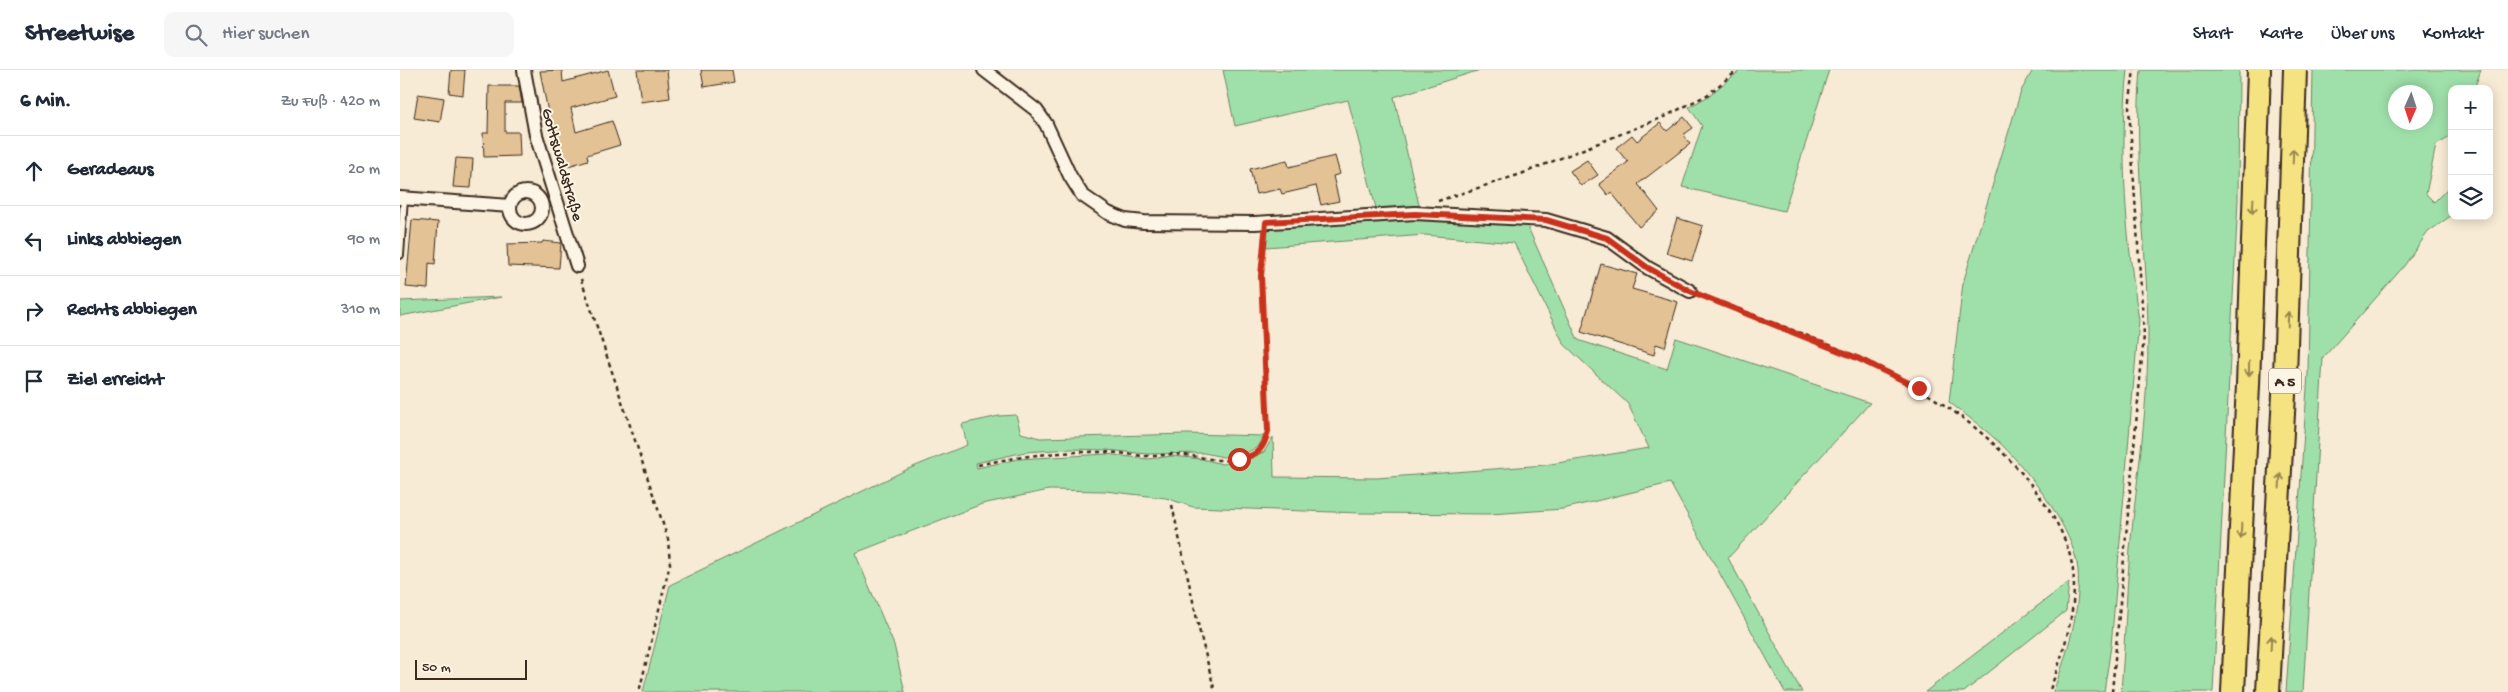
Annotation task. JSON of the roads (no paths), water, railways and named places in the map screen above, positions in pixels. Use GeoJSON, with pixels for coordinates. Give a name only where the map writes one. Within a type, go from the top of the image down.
{"type":"FeatureCollection","features":[{"type":"Feature","properties":{"kind":"highway","name":"A 5"},"geometry":{"type":"LineString","coordinates":[[2233,692],[2248,384],[2259,70]]}},
{"type":"Feature","properties":{"kind":"highway","name":"A 5"},"geometry":{"type":"LineString","coordinates":[[2268,692],[2286,376],[2295,70]]}},
{"type":"Feature","properties":{"kind":"street","name":"Gottswaldstraße"},"geometry":{"type":"LineString","coordinates":[[524,70],[536,135],[577,266]]}},
{"type":"Feature","properties":{"kind":"street"},"geometry":{"type":"LineString","coordinates":[[984,70],[1036,110],[1046,124],[1070,176],[1082,194],[1091,203],[1125,220],[1144,222],[1266,222],[1415,214],[1546,220],[1607,238],[1648,268],[1690,291]]}},
{"type":"Feature","properties":{"kind":"street"},"geometry":{"type":"LineString","coordinates":[[402,198],[510,206]]}},
{"type":"Feature","properties":{"kind":"lane"},"geometry":{"type":"LineString","coordinates":[[400,254],[402,198]]}}]}
